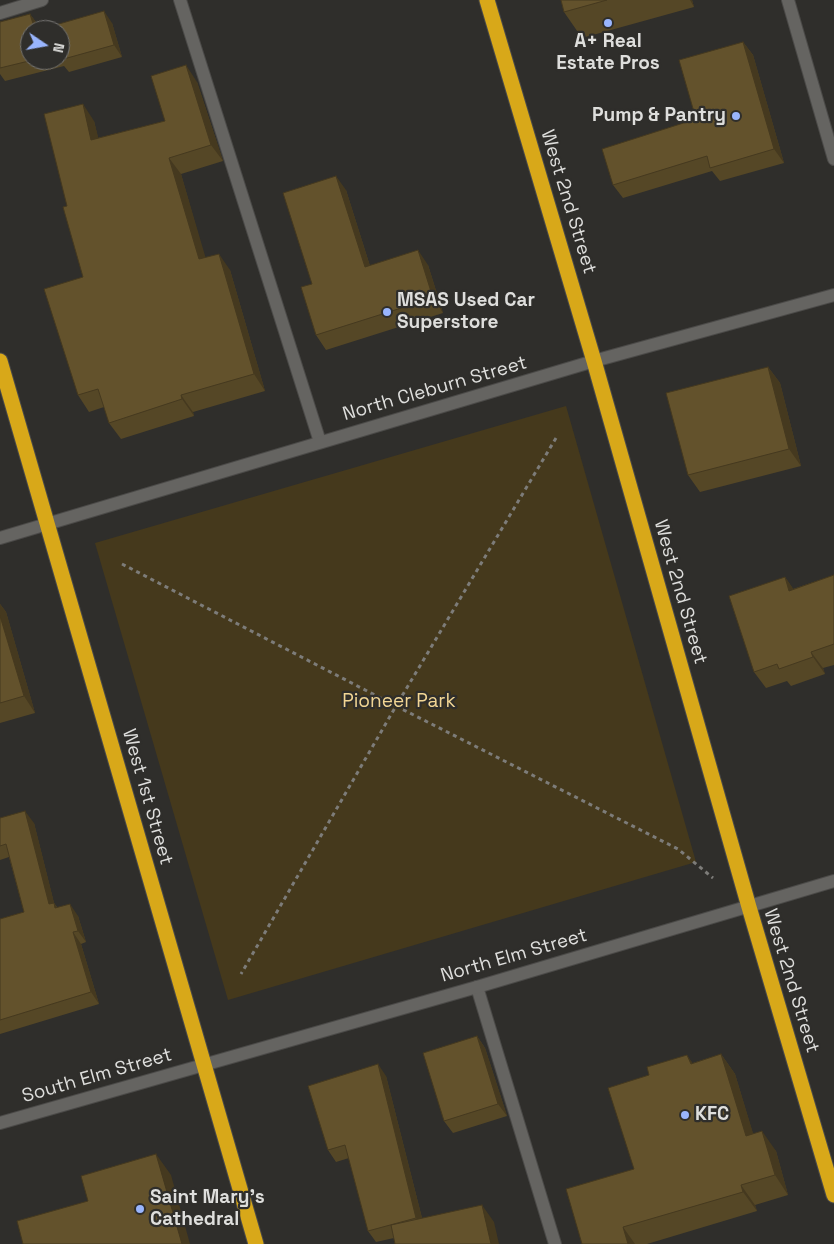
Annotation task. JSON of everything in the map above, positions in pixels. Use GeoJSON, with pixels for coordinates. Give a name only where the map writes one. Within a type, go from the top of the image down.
{"type":"FeatureCollection","features":[{"type":"Feature","properties":{"kind":"highway","name":"West 2nd Street"},"geometry":{"type":"LineString","coordinates":[[486,0],[594,361],[748,907],[834,1195]]}},
{"type":"Feature","properties":{"kind":"highway","name":"West 1st Street"},"geometry":{"type":"LineString","coordinates":[[0,361],[256,1244]]}},
{"type":"Feature","properties":{"kind":"street"},"geometry":{"type":"LineString","coordinates":[[0,12],[42,0]]}},
{"type":"Feature","properties":{"kind":"street"},"geometry":{"type":"LineString","coordinates":[[180,0],[320,442]]}},
{"type":"Feature","properties":{"kind":"street"},"geometry":{"type":"LineString","coordinates":[[788,0],[834,159]]}},
{"type":"Feature","properties":{"kind":"street","name":"North Cleburn Street"},"geometry":{"type":"LineString","coordinates":[[0,538],[594,361],[834,295]]}},
{"type":"Feature","properties":{"kind":"street","name":"North Elm Street"},"geometry":{"type":"LineString","coordinates":[[205,1066],[834,881]]}},
{"type":"Feature","properties":{"kind":"street"},"geometry":{"type":"LineString","coordinates":[[477,987],[556,1244]]}},
{"type":"Feature","properties":{"kind":"street","name":"South Elm Street"},"geometry":{"type":"LineString","coordinates":[[0,1123],[205,1066]]}},
{"type":"Feature","properties":{"kind":"path"},"geometry":{"type":"LineString","coordinates":[[240,974],[396,706],[556,438]]}},
{"type":"Feature","properties":{"kind":"path"},"geometry":{"type":"LineString","coordinates":[[122,564],[678,849],[748,907]]}},
{"type":"Feature","properties":{"kind":"green space","name":"Pioneer Park"},"geometry":{"type":"Polygon","coordinates":[[[566,406],[696,862],[228,1000],[95,543],[566,406]]]}},
{"type":"Feature","properties":{"kind":"building"},"geometry":{"type":"Polygon","coordinates":[[[561,0],[607,0],[564,12],[561,0]]]}},
{"type":"Feature","properties":{"kind":"building"},"geometry":{"type":"Polygon","coordinates":[[[104,11],[114,45],[70,57],[70,21],[104,11]]]}},
{"type":"Feature","properties":{"kind":"building"},"geometry":{"type":"Polygon","coordinates":[[[30,14],[32,20],[20,20],[20,63],[0,68],[0,22],[30,14]]]}},
{"type":"Feature","properties":{"kind":"building"},"geometry":{"type":"Polygon","coordinates":[[[743,42],[774,149],[710,168],[707,156],[613,185],[602,149],[696,119],[679,60],[743,42]]]}},
{"type":"Feature","properties":{"kind":"building"},"geometry":{"type":"Polygon","coordinates":[[[186,65],[211,145],[169,158],[199,259],[219,254],[254,374],[181,395],[182,399],[109,423],[98,389],[78,395],[44,289],[83,277],[63,207],[67,206],[44,114],[83,104],[91,140],[165,121],[151,76],[186,65]]]}},
{"type":"Feature","properties":{"kind":"building"},"geometry":{"type":"Polygon","coordinates":[[[336,176],[365,267],[418,250],[433,298],[316,335],[301,287],[312,284],[283,193],[336,176]]]}},
{"type":"Feature","properties":{"kind":"building"},"geometry":{"type":"Polygon","coordinates":[[[768,367],[789,449],[688,475],[666,393],[768,367]]]}},
{"type":"Feature","properties":{"kind":"building"},"geometry":{"type":"Polygon","coordinates":[[[834,575],[834,644],[811,652],[813,657],[779,669],[777,664],[754,672],[729,596],[785,577],[789,591],[834,575]]]}},
{"type":"Feature","properties":{"kind":"building"},"geometry":{"type":"Polygon","coordinates":[[[0,616],[24,696],[0,703],[0,616]]]}},
{"type":"Feature","properties":{"kind":"building"},"geometry":{"type":"Polygon","coordinates":[[[25,811],[49,904],[54,903],[55,908],[70,904],[78,931],[73,932],[91,992],[0,1020],[0,919],[24,912],[6,844],[0,846],[0,818],[25,811]]]}},
{"type":"Feature","properties":{"kind":"building"},"geometry":{"type":"Polygon","coordinates":[[[477,1036],[498,1104],[444,1121],[423,1053],[477,1036]]]}},
{"type":"Feature","properties":{"kind":"building"},"geometry":{"type":"Polygon","coordinates":[[[721,1054],[746,1136],[762,1131],[775,1175],[741,1185],[743,1192],[623,1227],[628,1244],[582,1244],[566,1189],[634,1169],[608,1088],[649,1075],[647,1067],[687,1055],[691,1064],[721,1054]]]}},
{"type":"Feature","properties":{"kind":"building"},"geometry":{"type":"Polygon","coordinates":[[[378,1064],[416,1218],[368,1231],[345,1145],[328,1150],[308,1086],[378,1064]]]}},
{"type":"Feature","properties":{"kind":"building"},"geometry":{"type":"Polygon","coordinates":[[[156,1154],[182,1244],[23,1244],[17,1221],[88,1201],[81,1176],[156,1154]]]}},
{"type":"Feature","properties":{"kind":"building"},"geometry":{"type":"Polygon","coordinates":[[[482,1205],[491,1244],[395,1244],[391,1225],[482,1205]]]}},
{"type":"Feature","properties":{"kind":"place","name":"A+ Real Estate Pros"},"geometry":{"type":"Point","coordinates":[608,23]}},
{"type":"Feature","properties":{"kind":"place","name":"Pump & Pantry"},"geometry":{"type":"Point","coordinates":[736,116]}},
{"type":"Feature","properties":{"kind":"place","name":"MSAS Used Car Superstore"},"geometry":{"type":"Point","coordinates":[387,312]}},
{"type":"Feature","properties":{"kind":"place","name":"KFC"},"geometry":{"type":"Point","coordinates":[685,1115]}},
{"type":"Feature","properties":{"kind":"place","name":"Saint Mary's Cathedral"},"geometry":{"type":"Point","coordinates":[140,1209]}}]}
